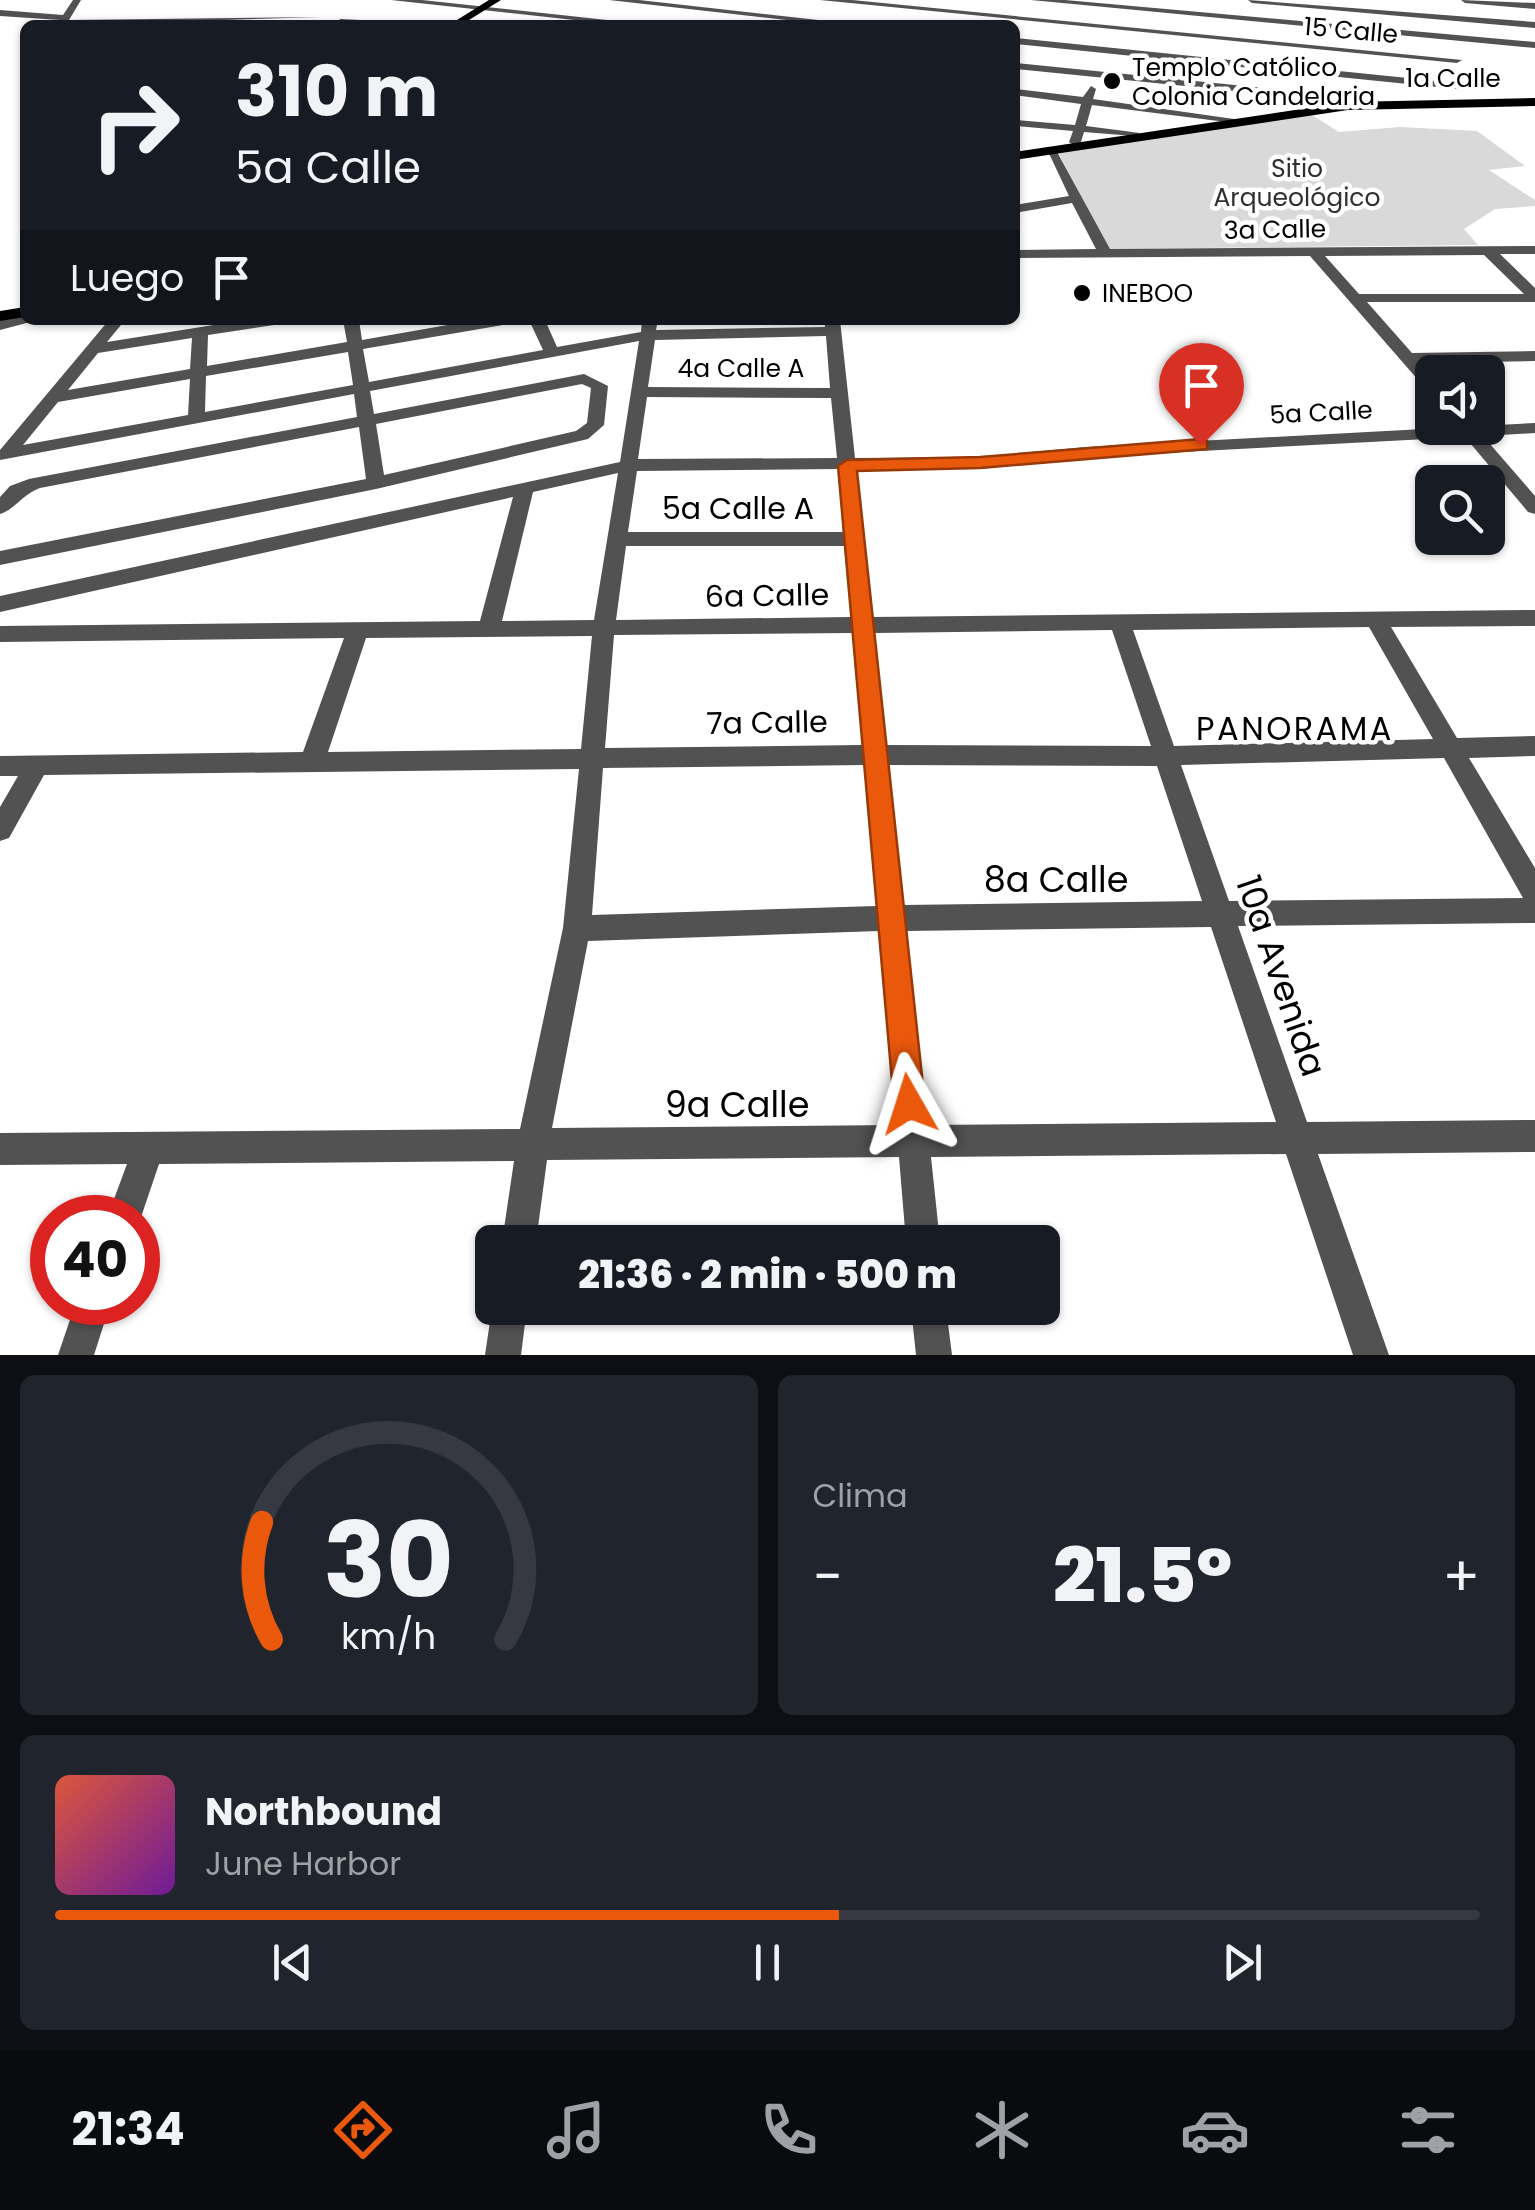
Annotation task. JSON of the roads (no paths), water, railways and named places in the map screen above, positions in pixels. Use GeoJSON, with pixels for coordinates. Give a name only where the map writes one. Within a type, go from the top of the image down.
{"type":"FeatureCollection","features":[{"type":"Feature","properties":{"kind":"main road"},"geometry":{"type":"LineString","coordinates":[[462,20],[496,0]]}},
{"type":"Feature","properties":{"kind":"main road","name":"1a Calle"},"geometry":{"type":"LineString","coordinates":[[1020,153],[1337,103],[1459,96],[1535,100]]}},
{"type":"Feature","properties":{"kind":"main road","name":"1a Calle"},"geometry":{"type":"LineString","coordinates":[[1020,153],[1077,136],[1238,120]]}},
{"type":"Feature","properties":{"kind":"street"},"geometry":{"type":"LineString","coordinates":[[0,13],[65,18],[78,0]]}},
{"type":"Feature","properties":{"kind":"street"},"geometry":{"type":"LineString","coordinates":[[395,0],[595,20]]}},
{"type":"Feature","properties":{"kind":"street"},"geometry":{"type":"LineString","coordinates":[[613,0],[770,20]]}},
{"type":"Feature","properties":{"kind":"street"},"geometry":{"type":"LineString","coordinates":[[688,12],[703,0]]}},
{"type":"Feature","properties":{"kind":"street","name":"15 Calle"},"geometry":{"type":"LineString","coordinates":[[824,0],[1457,60]]}},
{"type":"Feature","properties":{"kind":"street"},"geometry":{"type":"LineString","coordinates":[[1035,0],[1119,4],[1535,45]]}},
{"type":"Feature","properties":{"kind":"street"},"geometry":{"type":"LineString","coordinates":[[1214,86],[1220,0]]}},
{"type":"Feature","properties":{"kind":"street"},"geometry":{"type":"LineString","coordinates":[[1252,0],[1325,3],[1535,25]]}},
{"type":"Feature","properties":{"kind":"street"},"geometry":{"type":"LineString","coordinates":[[1020,42],[1338,74],[1459,96],[1457,60],[1467,0],[1535,6]]}},
{"type":"Feature","properties":{"kind":"street"},"geometry":{"type":"LineString","coordinates":[[1020,66],[1337,103],[1338,74],[1325,3]]}},
{"type":"Feature","properties":{"kind":"street"},"geometry":{"type":"LineString","coordinates":[[1020,123],[1077,136],[1119,4]]}},
{"type":"Feature","properties":{"kind":"street"},"geometry":{"type":"LineString","coordinates":[[211,20],[217,5]]}},
{"type":"Feature","properties":{"kind":"street"},"geometry":{"type":"LineString","coordinates":[[574,18],[588,9]]}},
{"type":"Feature","properties":{"kind":"street"},"geometry":{"type":"LineString","coordinates":[[792,20],[802,9]]}},
{"type":"Feature","properties":{"kind":"street"},"geometry":{"type":"LineString","coordinates":[[111,20],[116,11]]}},
{"type":"Feature","properties":{"kind":"street"},"geometry":{"type":"LineString","coordinates":[[252,20],[314,17]]}},
{"type":"Feature","properties":{"kind":"street"},"geometry":{"type":"LineString","coordinates":[[1020,93],[1238,120]]}},
{"type":"Feature","properties":{"kind":"street"},"geometry":{"type":"LineString","coordinates":[[1050,150],[1106,254]]}},
{"type":"Feature","properties":{"kind":"street"},"geometry":{"type":"LineString","coordinates":[[1020,208],[1076,199]]}},
{"type":"Feature","properties":{"kind":"street","name":"3a Calle"},"geometry":{"type":"LineString","coordinates":[[1020,254],[1535,250]]}},
{"type":"Feature","properties":{"kind":"street"},"geometry":{"type":"LineString","coordinates":[[1313,251],[1415,364]]}},
{"type":"Feature","properties":{"kind":"street"},"geometry":{"type":"LineString","coordinates":[[1488,251],[1535,297]]}},
{"type":"Feature","properties":{"kind":"street"},"geometry":{"type":"LineString","coordinates":[[1356,298],[1535,297]]}},
{"type":"Feature","properties":{"kind":"street"},"geometry":{"type":"LineString","coordinates":[[3,458],[113,325]]}},
{"type":"Feature","properties":{"kind":"street"},"geometry":{"type":"LineString","coordinates":[[94,349],[243,325]]}},
{"type":"Feature","properties":{"kind":"street"},"geometry":{"type":"LineString","coordinates":[[352,325],[376,482]]}},
{"type":"Feature","properties":{"kind":"street"},"geometry":{"type":"LineString","coordinates":[[52,398],[475,325]]}},
{"type":"Feature","properties":{"kind":"street"},"geometry":{"type":"LineString","coordinates":[[539,325],[552,352]]}},
{"type":"Feature","properties":{"kind":"street"},"geometry":{"type":"LineString","coordinates":[[3,458],[552,352],[649,327],[832,326],[921,1225]]}},
{"type":"Feature","properties":{"kind":"street"},"geometry":{"type":"LineString","coordinates":[[521,1225],[533,1144],[577,928],[604,627],[649,327]]}},
{"type":"Feature","properties":{"kind":"street"},"geometry":{"type":"LineString","coordinates":[[196,420],[200,332]]}},
{"type":"Feature","properties":{"kind":"street"},"geometry":{"type":"LineString","coordinates":[[1410,358],[1535,356]]}},
{"type":"Feature","properties":{"kind":"street"},"geometry":{"type":"LineString","coordinates":[[0,508],[18,490],[36,483],[584,379],[600,386],[595,425],[589,432],[376,482],[0,558]]}},
{"type":"Feature","properties":{"kind":"street","name":"4a Calle A"},"geometry":{"type":"LineString","coordinates":[[641,392],[840,393]]}},
{"type":"Feature","properties":{"kind":"street","name":"5a Calle"},"geometry":{"type":"LineString","coordinates":[[1505,428],[1535,428]]}},
{"type":"Feature","properties":{"kind":"street","name":"5a Calle"},"geometry":{"type":"LineString","coordinates":[[0,604],[630,466],[980,463],[1086,452],[1415,431]]}},
{"type":"Feature","properties":{"kind":"street"},"geometry":{"type":"LineString","coordinates":[[1482,445],[1535,508]]}},
{"type":"Feature","properties":{"kind":"street"},"geometry":{"type":"LineString","coordinates":[[490,629],[524,490]]}},
{"type":"Feature","properties":{"kind":"street","name":"5a Calle A"},"geometry":{"type":"LineString","coordinates":[[620,539],[856,540]]}},
{"type":"Feature","properties":{"kind":"street","name":"6a Calle"},"geometry":{"type":"LineString","coordinates":[[0,634],[1535,618]]}},
{"type":"Feature","properties":{"kind":"street"},"geometry":{"type":"LineString","coordinates":[[1375,619],[1535,893]]}},
{"type":"Feature","properties":{"kind":"street","name":"10a Avenida"},"geometry":{"type":"LineString","coordinates":[[1120,622],[1371,1355]]}},
{"type":"Feature","properties":{"kind":"street"},"geometry":{"type":"LineString","coordinates":[[312,762],[358,630]]}},
{"type":"Feature","properties":{"kind":"street","name":"7a Calle"},"geometry":{"type":"LineString","coordinates":[[0,766],[595,757],[1166,756],[1535,746]]}},
{"type":"Feature","properties":{"kind":"street"},"geometry":{"type":"LineString","coordinates":[[0,830],[37,766]]}},
{"type":"Feature","properties":{"kind":"street","name":"8a Calle"},"geometry":{"type":"LineString","coordinates":[[577,928],[891,918],[1535,910]]}},
{"type":"Feature","properties":{"kind":"street","name":"9a Calle"},"geometry":{"type":"LineString","coordinates":[[0,1150],[1535,1136]]}},
{"type":"Feature","properties":{"kind":"street"},"geometry":{"type":"LineString","coordinates":[[132,1195],[150,1146]]}},
{"type":"Feature","properties":{"kind":"street"},"geometry":{"type":"LineString","coordinates":[[76,1355],[86,1325]]}},
{"type":"Feature","properties":{"kind":"street"},"geometry":{"type":"LineString","coordinates":[[503,1355],[507,1325]]}},
{"type":"Feature","properties":{"kind":"street"},"geometry":{"type":"LineString","coordinates":[[931,1325],[934,1355]]}},
{"type":"Feature","properties":{"kind":"place","name":"Templo Católico Colonia Candelaria"},"geometry":{"type":"Point","coordinates":[1112,81]}},
{"type":"Feature","properties":{"kind":"place","name":"INEBOO"},"geometry":{"type":"Point","coordinates":[1082,293]}},
{"type":"Feature","properties":{"kind":"district","name":"PANORAMA"},"geometry":{"type":"Point","coordinates":[1295,729]}},
{"type":"Feature","properties":{"kind":"park label","name":"Sitio Arqueológico"},"geometry":{"type":"Point","coordinates":[1297,182]}}]}
